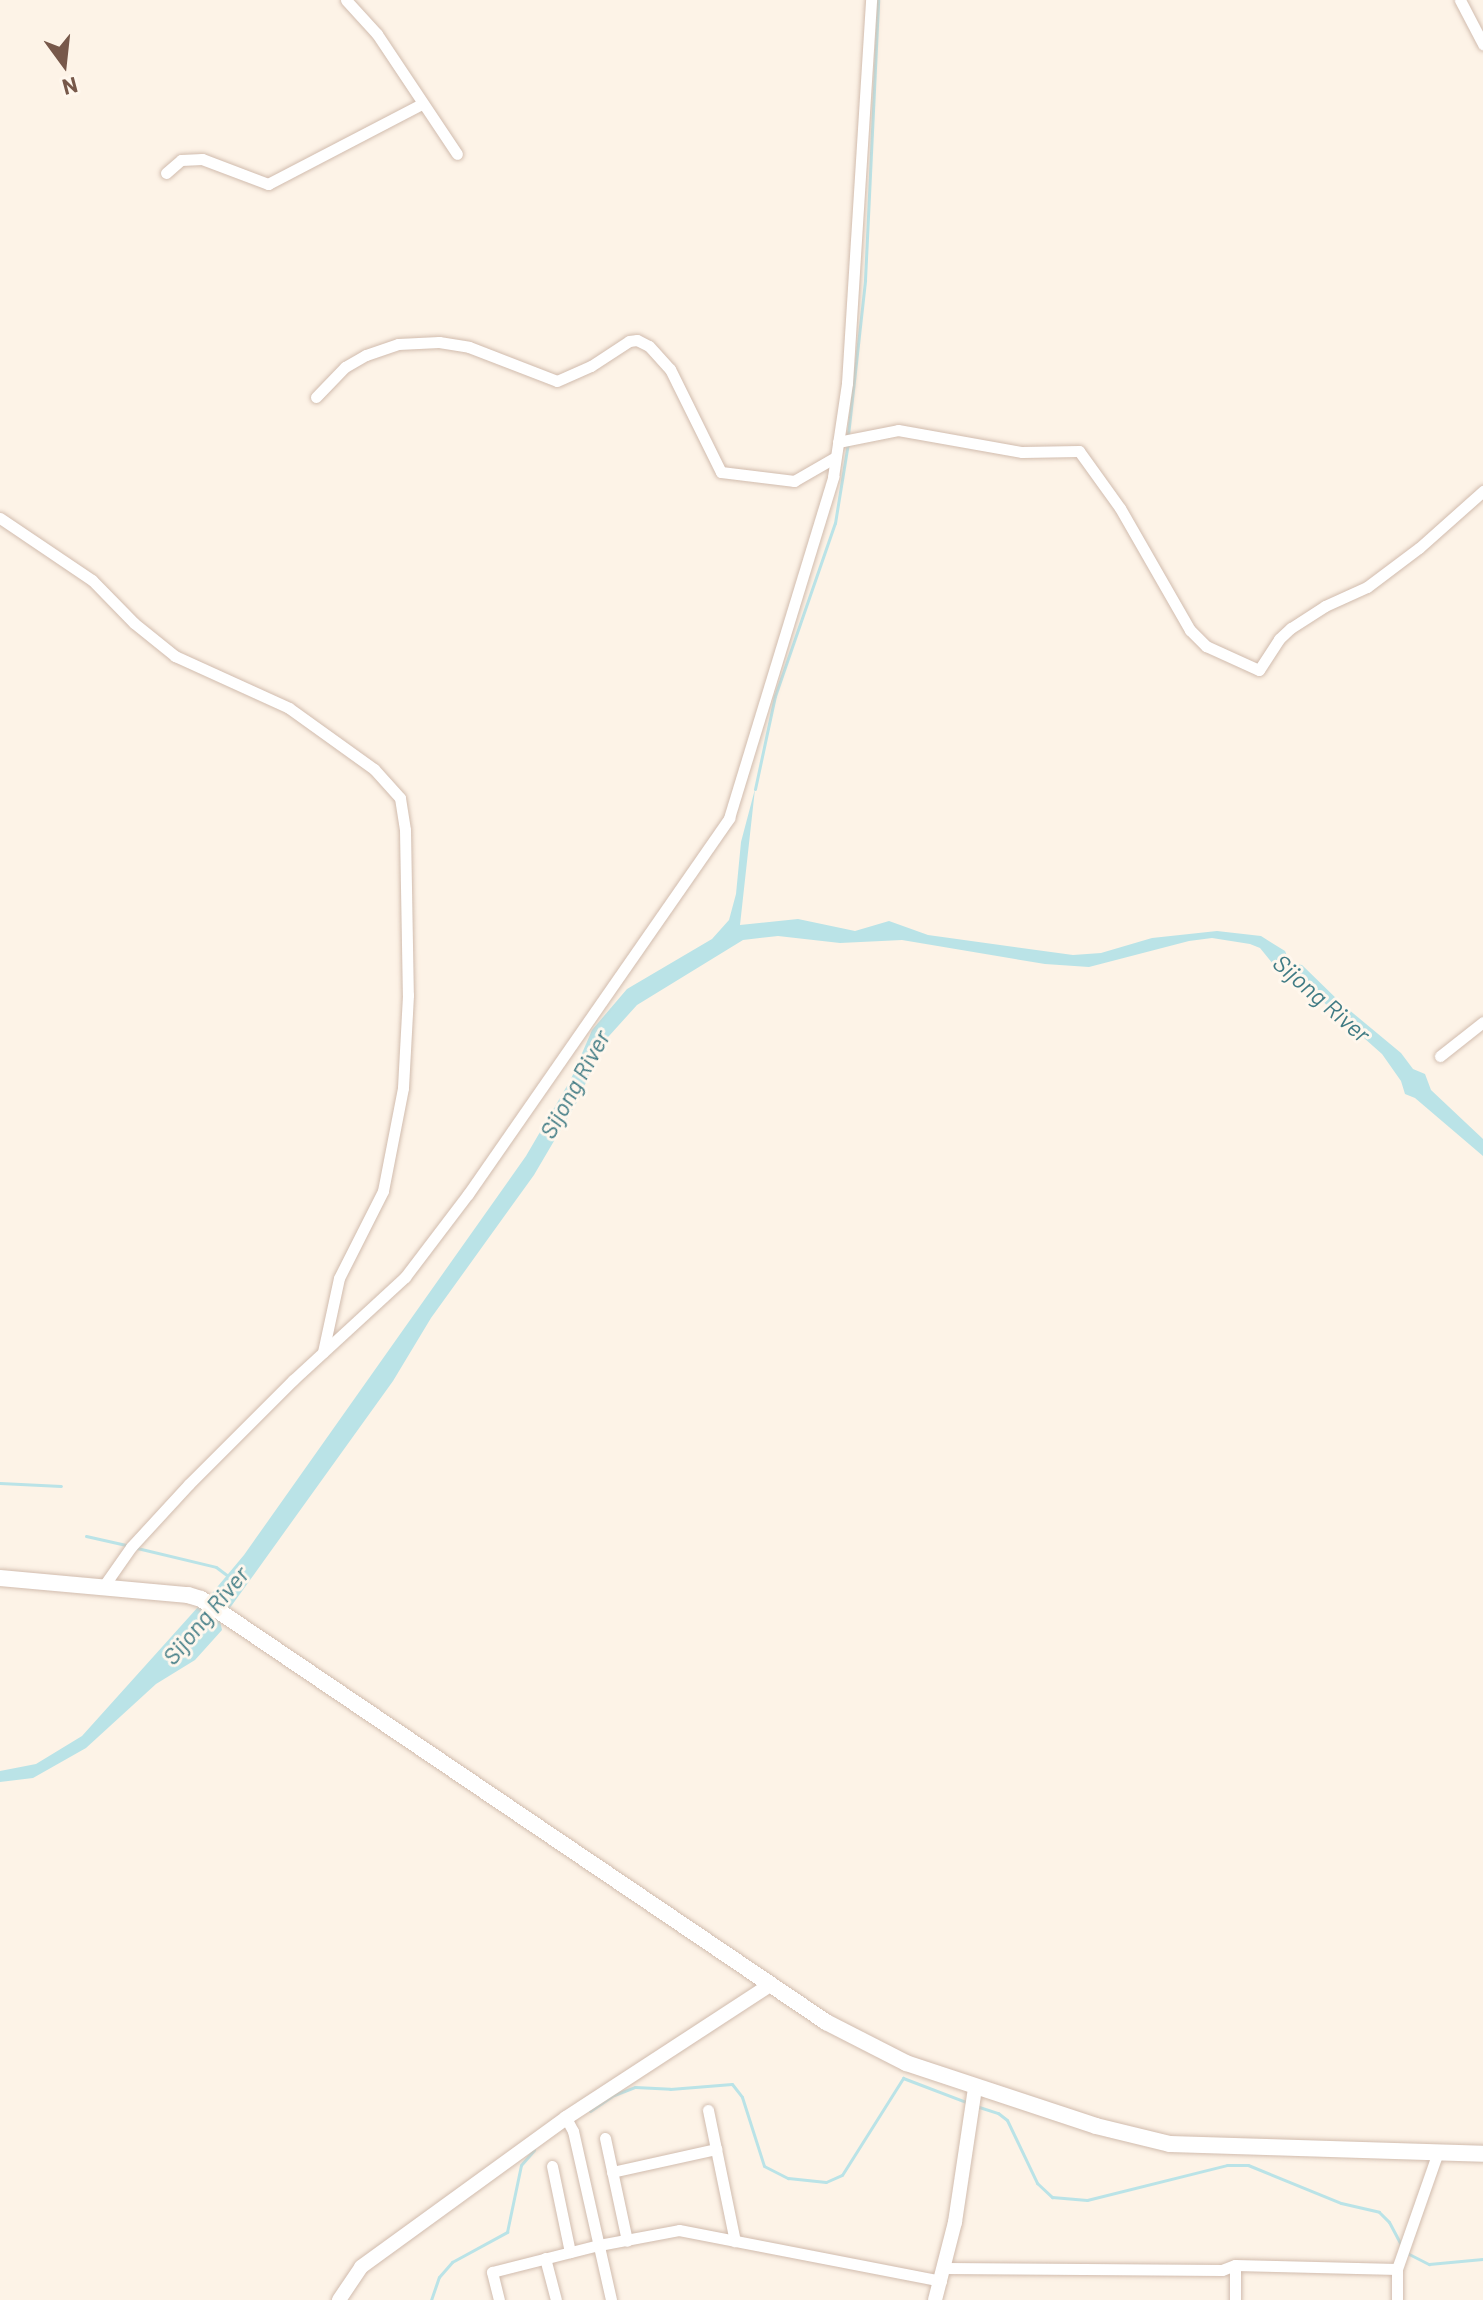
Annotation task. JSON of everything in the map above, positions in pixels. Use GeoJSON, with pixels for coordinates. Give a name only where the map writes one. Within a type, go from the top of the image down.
{"type":"FeatureCollection","features":[{"type":"Feature","properties":{"kind":"main road"},"geometry":{"type":"LineString","coordinates":[[0,1578],[188,1595],[201,1599],[770,1985],[862,2044],[975,2088],[1119,2133],[1170,2144],[1483,2154]]}},
{"type":"Feature","properties":{"kind":"street"},"geometry":{"type":"LineString","coordinates":[[346,0],[377,34],[457,154]]}},
{"type":"Feature","properties":{"kind":"street"},"geometry":{"type":"LineString","coordinates":[[103,1587],[131,1547],[322,1353],[392,1291],[449,1221],[729,818],[826,508],[838,442],[850,341],[871,0]]}},
{"type":"Feature","properties":{"kind":"street"},"geometry":{"type":"LineString","coordinates":[[1460,0],[1483,44]]}},
{"type":"Feature","properties":{"kind":"street"},"geometry":{"type":"LineString","coordinates":[[166,173],[181,160],[202,159],[268,184],[422,104]]}},
{"type":"Feature","properties":{"kind":"street"},"geometry":{"type":"LineString","coordinates":[[316,397],[345,367],[366,355],[398,344],[439,342],[469,347],[557,381],[591,366],[621,345],[637,340],[649,346],[670,369],[721,472],[794,481],[834,458]]}},
{"type":"Feature","properties":{"kind":"street"},"geometry":{"type":"LineString","coordinates":[[838,442],[898,430],[1022,452],[1079,451],[1120,508],[1190,630],[1206,646],[1259,670],[1279,639],[1291,628],[1367,587],[1419,548],[1483,491]]}},
{"type":"Feature","properties":{"kind":"street"},"geometry":{"type":"LineString","coordinates":[[0,518],[92,580],[134,623],[175,656],[289,708],[374,769],[400,798],[405,830],[408,995],[403,1088],[383,1191],[339,1278],[322,1353]]}},
{"type":"Feature","properties":{"kind":"street"},"geometry":{"type":"LineString","coordinates":[[1440,1056],[1483,1022]]}},
{"type":"Feature","properties":{"kind":"street"},"geometry":{"type":"LineString","coordinates":[[339,2300],[361,2267],[566,2118],[770,1985]]}},
{"type":"Feature","properties":{"kind":"street"},"geometry":{"type":"LineString","coordinates":[[935,2300],[943,2274],[975,2088]]}},
{"type":"Feature","properties":{"kind":"street"},"geometry":{"type":"LineString","coordinates":[[708,2110],[735,2241]]}},
{"type":"Feature","properties":{"kind":"street"},"geometry":{"type":"LineString","coordinates":[[566,2118],[573,2131],[611,2300]]}},
{"type":"Feature","properties":{"kind":"street"},"geometry":{"type":"LineString","coordinates":[[605,2138],[627,2241]]}},
{"type":"Feature","properties":{"kind":"street"},"geometry":{"type":"LineString","coordinates":[[612,2172],[716,2149]]}},
{"type":"Feature","properties":{"kind":"street"},"geometry":{"type":"LineString","coordinates":[[1397,2300],[1397,2269],[1438,2152]]}},
{"type":"Feature","properties":{"kind":"street"},"geometry":{"type":"LineString","coordinates":[[552,2166],[570,2252]]}},
{"type":"Feature","properties":{"kind":"street"},"geometry":{"type":"LineString","coordinates":[[499,2300],[492,2272],[599,2245],[679,2230],[943,2274],[1222,2270],[1235,2265],[1397,2269]]}},
{"type":"Feature","properties":{"kind":"street"},"geometry":{"type":"LineString","coordinates":[[545,2258],[556,2300]]}},
{"type":"Feature","properties":{"kind":"street"},"geometry":{"type":"LineString","coordinates":[[1235,2265],[1235,2300]]}},
{"type":"Feature","properties":{"kind":"water","name":"Sijong River"},"geometry":{"type":"Polygon","coordinates":[[[755,789],[740,925],[798,919],[855,931],[889,921],[928,935],[1073,955],[1101,953],[1152,938],[1217,931],[1261,936],[1285,951],[1290,963],[1302,965],[1342,1004],[1401,1053],[1413,1069],[1425,1074],[1431,1090],[1483,1139],[1483,1156],[1415,1098],[1405,1094],[1401,1081],[1382,1054],[1293,975],[1277,969],[1260,948],[1250,944],[1212,938],[1189,941],[1089,967],[1045,964],[902,940],[840,943],[778,936],[743,940],[637,1005],[600,1046],[581,1095],[534,1175],[431,1318],[393,1381],[227,1612],[208,1598],[244,1555],[526,1156],[571,1079],[592,1030],[627,989],[712,939],[729,920],[736,894],[741,842],[755,789]]]}},
{"type":"Feature","properties":{"kind":"water","name":"Sijong River"},"geometry":{"type":"Polygon","coordinates":[[[198,1607],[220,1621],[222,1630],[195,1660],[156,1684],[86,1748],[33,1778],[0,1782],[0,1771],[36,1764],[82,1736],[198,1607]]]}},
{"type":"Feature","properties":{"kind":"waterway"},"geometry":{"type":"LineString","coordinates":[[848,435],[865,280],[878,0]]}},
{"type":"Feature","properties":{"kind":"waterway"},"geometry":{"type":"LineString","coordinates":[[755,789],[775,696],[835,523],[848,443]]}},
{"type":"Feature","properties":{"kind":"waterway"},"geometry":{"type":"LineString","coordinates":[[0,1483],[61,1486]]}},
{"type":"Feature","properties":{"kind":"waterway"},"geometry":{"type":"LineString","coordinates":[[86,1536],[126,1545]]}},
{"type":"Feature","properties":{"kind":"waterway","name":"Sijong River"},"geometry":{"type":"LineString","coordinates":[[137,1548],[216,1567],[228,1576]]}},
{"type":"Feature","properties":{"kind":"waterway"},"geometry":{"type":"LineString","coordinates":[[590,2111],[614,2095],[635,2087],[670,2089],[732,2084],[742,2097],[764,2166],[788,2178],[826,2182],[842,2175],[903,2078],[966,2102]]}},
{"type":"Feature","properties":{"kind":"waterway"},"geometry":{"type":"LineString","coordinates":[[979,2107],[998,2113],[1007,2120],[1037,2183],[1052,2197],[1087,2200],[1227,2165],[1248,2165],[1341,2203],[1379,2212],[1389,2222],[1401,2245]]}},
{"type":"Feature","properties":{"kind":"waterway"},"geometry":{"type":"LineString","coordinates":[[431,2300],[439,2277],[452,2262],[507,2232],[521,2165],[534,2150]]}},
{"type":"Feature","properties":{"kind":"waterway"},"geometry":{"type":"LineString","coordinates":[[1405,2252],[1429,2264],[1483,2259]]}}]}
